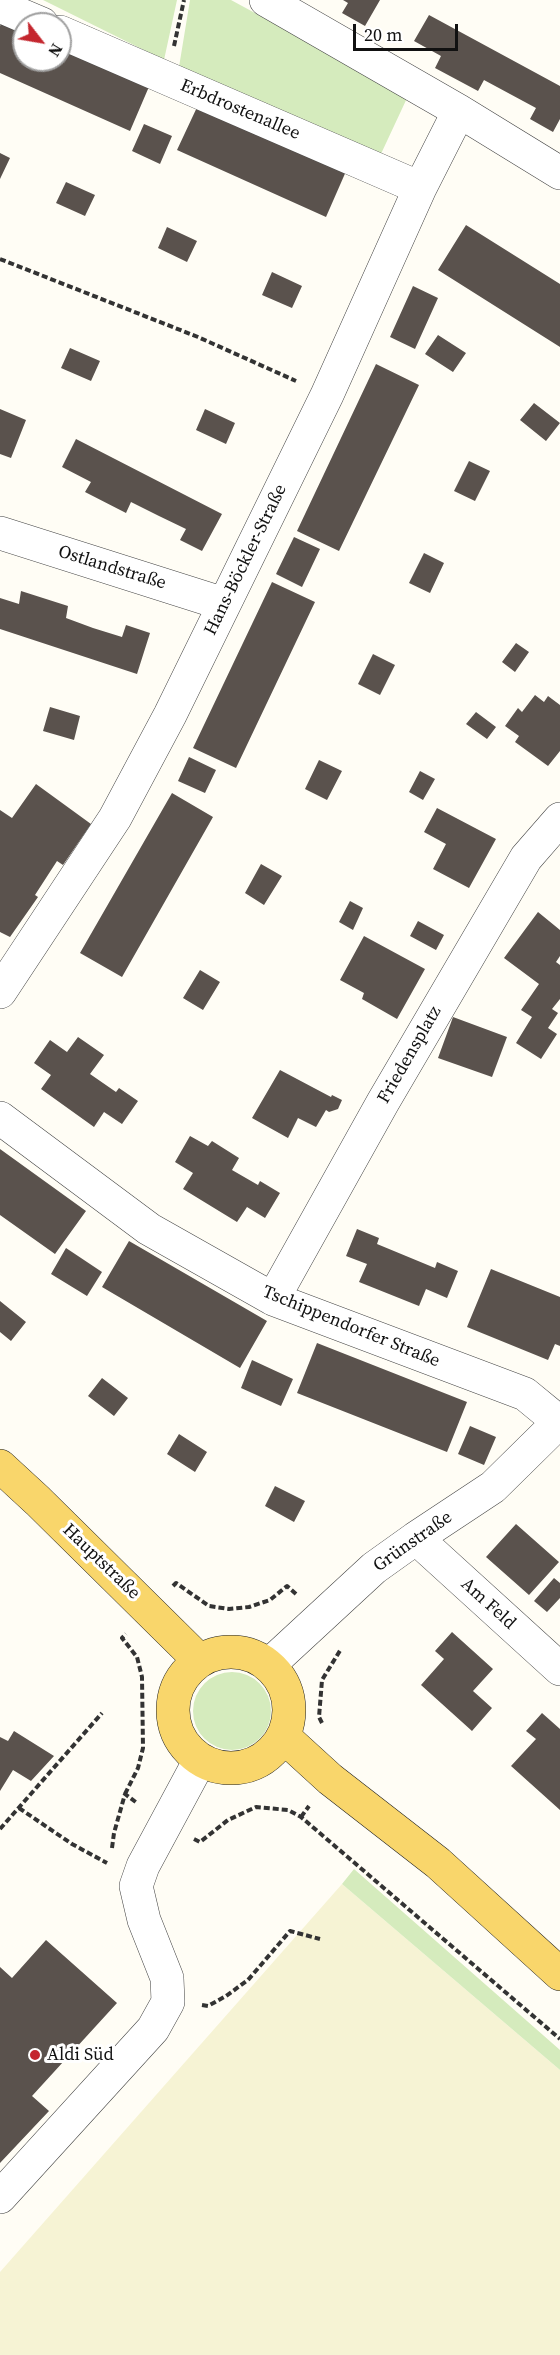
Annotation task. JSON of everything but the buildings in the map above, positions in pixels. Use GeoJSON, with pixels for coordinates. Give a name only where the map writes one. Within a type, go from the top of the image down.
{"type":"FeatureCollection","features":[{"type":"Feature","properties":{"kind":"main road","name":"Hauptstraße"},"geometry":{"type":"LineString","coordinates":[[0,1466],[200,1661]]}},
{"type":"Feature","properties":{"kind":"main road"},"geometry":{"type":"LineString","coordinates":[[235,1652],[253,1656],[268,1665],[279,1677],[287,1691],[290,1706],[284,1737],[262,1760],[247,1767],[231,1769],[215,1767],[200,1760],[185,1747],[176,1730],[173,1710],[176,1691],[186,1674],[200,1661],[217,1654],[235,1652]]}},
{"type":"Feature","properties":{"kind":"main road"},"geometry":{"type":"LineString","coordinates":[[284,1737],[330,1779],[438,1863],[560,1974]]}},
{"type":"Feature","properties":{"kind":"street"},"geometry":{"type":"LineString","coordinates":[[266,0],[459,111],[560,173]]}},
{"type":"Feature","properties":{"kind":"street"},"geometry":{"type":"LineString","coordinates":[[0,6],[14,12]]}},
{"type":"Feature","properties":{"kind":"street","name":"Erbdrostenallee"},"geometry":{"type":"LineString","coordinates":[[72,37],[420,188]]}},
{"type":"Feature","properties":{"kind":"street","name":"Hans-Böckler-Straße"},"geometry":{"type":"LineString","coordinates":[[0,992],[115,818],[170,715],[327,395],[420,188],[459,111]]}},
{"type":"Feature","properties":{"kind":"street","name":"Ostlandstraße"},"geometry":{"type":"LineString","coordinates":[[0,533],[224,604]]}},
{"type":"Feature","properties":{"kind":"street","name":"Friedensplatz"},"geometry":{"type":"LineString","coordinates":[[273,1299],[383,1102],[526,858],[560,819]]}},
{"type":"Feature","properties":{"kind":"street","name":"Tschippendorfer Straße"},"geometry":{"type":"LineString","coordinates":[[0,1119],[149,1228],[273,1299],[525,1394],[560,1422]]}},
{"type":"Feature","properties":{"kind":"street","name":"Grünstraße"},"geometry":{"type":"LineString","coordinates":[[268,1665],[375,1568],[493,1487],[560,1422]]}},
{"type":"Feature","properties":{"kind":"street","name":"Am Feld"},"geometry":{"type":"LineString","coordinates":[[416,1538],[560,1669]]}},
{"type":"Feature","properties":{"kind":"street"},"geometry":{"type":"LineString","coordinates":[[0,2197],[147,2037],[168,2002],[167,1978],[144,1920],[136,1886],[143,1866],[200,1760]]}},
{"type":"Feature","properties":{"kind":"path"},"geometry":{"type":"LineString","coordinates":[[167,79],[184,0]]}},
{"type":"Feature","properties":{"kind":"path"},"geometry":{"type":"LineString","coordinates":[[0,259],[198,337],[327,395]]}},
{"type":"Feature","properties":{"kind":"path"},"geometry":{"type":"LineString","coordinates":[[0,1829],[102,1713]]}},
{"type":"Feature","properties":{"kind":"path"},"geometry":{"type":"LineString","coordinates":[[19,1808],[46,1824],[72,1844],[109,1864]]}},
{"type":"Feature","properties":{"kind":"path"},"geometry":{"type":"LineString","coordinates":[[318,1830],[560,2039]]}},
{"type":"Feature","properties":{"kind":"path"},"geometry":{"type":"LineString","coordinates":[[168,2002],[208,2006],[248,1980],[290,1931],[320,1939]]}},
{"type":"Feature","properties":{"kind":"shaded area"},"geometry":{"type":"Polygon","coordinates":[[[342,1884],[560,2070],[560,2355],[0,2355],[0,2272],[342,1884]]]}},
{"type":"Feature","properties":{"kind":"green space"},"geometry":{"type":"Polygon","coordinates":[[[43,0],[177,0],[164,60],[72,14],[72,12],[67,12],[43,0]]]}},
{"type":"Feature","properties":{"kind":"green space"},"geometry":{"type":"Polygon","coordinates":[[[190,0],[231,0],[408,96],[380,156],[179,67],[190,0]]]}},
{"type":"Feature","properties":{"kind":"green space"},"geometry":{"type":"Polygon","coordinates":[[[232,1672],[247,1675],[259,1684],[268,1696],[271,1711],[268,1726],[259,1738],[247,1747],[232,1750],[217,1747],[205,1738],[196,1726],[193,1711],[196,1696],[205,1684],[217,1675],[232,1672]]]}},
{"type":"Feature","properties":{"kind":"green space"},"geometry":{"type":"Polygon","coordinates":[[[354,1869],[560,2050],[560,2070],[342,1884],[354,1869]]]}},
{"type":"Feature","properties":{"kind":"place","name":"Aldi Süd"},"geometry":{"type":"Point","coordinates":[35,2055]}}]}
